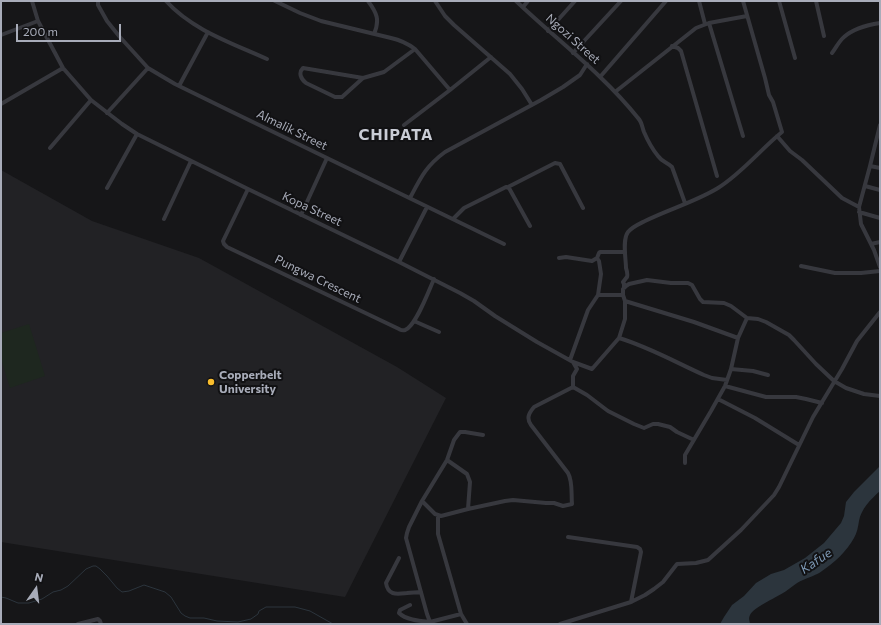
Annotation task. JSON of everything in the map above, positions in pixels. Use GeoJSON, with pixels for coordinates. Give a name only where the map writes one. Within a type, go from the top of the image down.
{"type":"FeatureCollection","features":[{"type":"Feature","properties":{"kind":"street","name":"Kopa Street"},"geometry":{"type":"LineString","coordinates":[[32,1],[38,21],[63,68],[91,100],[136,134],[434,279],[474,301],[520,332],[572,361],[592,370],[619,338]]}},
{"type":"Feature","properties":{"kind":"street","name":"Almalik Street"},"geometry":{"type":"LineString","coordinates":[[98,1],[98,5],[107,21],[148,68],[179,86],[504,244]]}},
{"type":"Feature","properties":{"kind":"street"},"geometry":{"type":"LineString","coordinates":[[166,1],[182,15],[208,32],[267,59]]}},
{"type":"Feature","properties":{"kind":"street"},"geometry":{"type":"LineString","coordinates":[[275,1],[321,21],[402,41],[408,44],[415,49],[450,90]]}},
{"type":"Feature","properties":{"kind":"street"},"geometry":{"type":"LineString","coordinates":[[368,1],[377,17],[377,27],[374,34]]}},
{"type":"Feature","properties":{"kind":"street"},"geometry":{"type":"LineString","coordinates":[[435,1],[445,16],[454,25],[516,81],[532,105]]}},
{"type":"Feature","properties":{"kind":"street","name":"Ngozi Street"},"geometry":{"type":"LineString","coordinates":[[516,1],[600,76],[640,119],[643,130],[657,155],[662,162],[672,167],[685,203]]}},
{"type":"Feature","properties":{"kind":"street"},"geometry":{"type":"LineString","coordinates":[[523,7],[528,1]]}},
{"type":"Feature","properties":{"kind":"street"},"geometry":{"type":"LineString","coordinates":[[548,30],[574,1]]}},
{"type":"Feature","properties":{"kind":"street"},"geometry":{"type":"LineString","coordinates":[[573,53],[621,1]]}},
{"type":"Feature","properties":{"kind":"street"},"geometry":{"type":"LineString","coordinates":[[600,76],[666,1]]}},
{"type":"Feature","properties":{"kind":"street"},"geometry":{"type":"LineString","coordinates":[[699,1],[725,74],[743,136]]}},
{"type":"Feature","properties":{"kind":"street"},"geometry":{"type":"LineString","coordinates":[[727,380],[712,378],[704,375],[653,350],[619,338],[625,320],[623,282],[627,278],[627,274],[625,236],[632,228],[652,217],[704,196],[718,188],[732,178],[782,132],[773,102],[769,95],[743,1]]}},
{"type":"Feature","properties":{"kind":"street"},"geometry":{"type":"LineString","coordinates":[[779,1],[795,58]]}},
{"type":"Feature","properties":{"kind":"street"},"geometry":{"type":"LineString","coordinates":[[816,1],[824,36]]}},
{"type":"Feature","properties":{"kind":"street"},"geometry":{"type":"LineString","coordinates":[[615,92],[696,28],[707,24],[747,16]]}},
{"type":"Feature","properties":{"kind":"street"},"geometry":{"type":"LineString","coordinates":[[1,35],[38,21]]}},
{"type":"Feature","properties":{"kind":"street"},"geometry":{"type":"LineString","coordinates":[[832,53],[840,40],[846,36],[864,26],[880,23]]}},
{"type":"Feature","properties":{"kind":"street"},"geometry":{"type":"LineString","coordinates":[[179,86],[208,32]]}},
{"type":"Feature","properties":{"kind":"street"},"geometry":{"type":"LineString","coordinates":[[672,46],[681,51],[716,176]]}},
{"type":"Feature","properties":{"kind":"street"},"geometry":{"type":"LineString","coordinates":[[363,78],[303,68],[300,70],[302,79],[306,83],[335,97],[342,96],[363,78],[384,72],[415,49]]}},
{"type":"Feature","properties":{"kind":"street"},"geometry":{"type":"LineString","coordinates":[[404,125],[491,57]]}},
{"type":"Feature","properties":{"kind":"street"},"geometry":{"type":"LineString","coordinates":[[410,198],[422,176],[436,159],[445,152],[571,82],[580,75],[587,64]]}},
{"type":"Feature","properties":{"kind":"street"},"geometry":{"type":"LineString","coordinates":[[1,104],[63,68]]}},
{"type":"Feature","properties":{"kind":"street"},"geometry":{"type":"LineString","coordinates":[[107,113],[148,68]]}},
{"type":"Feature","properties":{"kind":"street"},"geometry":{"type":"LineString","coordinates":[[50,148],[91,100]]}},
{"type":"Feature","properties":{"kind":"street"},"geometry":{"type":"LineString","coordinates":[[880,129],[859,210],[861,224],[874,250],[880,267]]}},
{"type":"Feature","properties":{"kind":"street"},"geometry":{"type":"LineString","coordinates":[[107,188],[136,134]]}},
{"type":"Feature","properties":{"kind":"street"},"geometry":{"type":"LineString","coordinates":[[777,136],[790,151],[802,160],[838,195],[859,210],[880,218]]}},
{"type":"Feature","properties":{"kind":"street"},"geometry":{"type":"LineString","coordinates":[[301,215],[328,158]]}},
{"type":"Feature","properties":{"kind":"street"},"geometry":{"type":"LineString","coordinates":[[164,219],[191,161]]}},
{"type":"Feature","properties":{"kind":"street"},"geometry":{"type":"LineString","coordinates":[[453,219],[464,208],[555,163],[560,164],[582,208]]}},
{"type":"Feature","properties":{"kind":"street"},"geometry":{"type":"LineString","coordinates":[[870,166],[880,168]]}},
{"type":"Feature","properties":{"kind":"street"},"geometry":{"type":"LineString","coordinates":[[865,186],[880,190]]}},
{"type":"Feature","properties":{"kind":"street"},"geometry":{"type":"LineString","coordinates":[[508,187],[530,226]]}},
{"type":"Feature","properties":{"kind":"street","name":"Pungwa Crescent"},"geometry":{"type":"LineString","coordinates":[[248,189],[223,241],[227,247],[399,329],[407,329],[414,321]]}},
{"type":"Feature","properties":{"kind":"street"},"geometry":{"type":"LineString","coordinates":[[399,262],[427,207]]}},
{"type":"Feature","properties":{"kind":"street"},"geometry":{"type":"LineString","coordinates":[[871,244],[880,242]]}},
{"type":"Feature","properties":{"kind":"street"},"geometry":{"type":"LineString","coordinates":[[573,387],[574,376],[577,369],[572,361],[588,310],[598,294],[601,274],[597,258],[598,253],[625,252]]}},
{"type":"Feature","properties":{"kind":"street"},"geometry":{"type":"LineString","coordinates":[[559,258],[566,257],[592,261],[597,258]]}},
{"type":"Feature","properties":{"kind":"street"},"geometry":{"type":"LineString","coordinates":[[801,266],[835,273],[880,271]]}},
{"type":"Feature","properties":{"kind":"street"},"geometry":{"type":"LineString","coordinates":[[434,279],[414,321],[439,332]]}},
{"type":"Feature","properties":{"kind":"street"},"geometry":{"type":"LineString","coordinates":[[623,289],[629,284],[647,280],[671,283],[688,283],[692,285],[703,302],[724,303],[731,306],[747,318],[758,319],[766,322],[789,335],[834,381],[855,391],[880,396]]}},
{"type":"Feature","properties":{"kind":"street"},"geometry":{"type":"LineString","coordinates":[[598,294],[623,295]]}},
{"type":"Feature","properties":{"kind":"street"},"geometry":{"type":"LineString","coordinates":[[625,301],[694,322],[738,338]]}},
{"type":"Feature","properties":{"kind":"street"},"geometry":{"type":"LineString","coordinates":[[560,624],[631,602],[654,590],[678,564],[696,563],[708,560],[741,530],[779,487],[813,417],[863,332],[880,312]]}},
{"type":"Feature","properties":{"kind":"street"},"geometry":{"type":"LineString","coordinates":[[685,463],[685,455],[725,386],[731,369],[738,338],[747,318]]}},
{"type":"Feature","properties":{"kind":"street"},"geometry":{"type":"LineString","coordinates":[[731,369],[753,371],[768,375]]}},
{"type":"Feature","properties":{"kind":"street"},"geometry":{"type":"LineString","coordinates":[[725,386],[766,397],[796,397],[822,402]]}},
{"type":"Feature","properties":{"kind":"street"},"geometry":{"type":"LineString","coordinates":[[573,387],[587,395],[608,411],[634,424],[644,428],[653,424],[670,427],[694,440]]}},
{"type":"Feature","properties":{"kind":"street"},"geometry":{"type":"LineString","coordinates":[[422,501],[438,516],[444,516],[505,500],[546,504],[554,503],[563,506],[572,504],[571,478],[528,421],[528,417],[534,407],[573,387]]}},
{"type":"Feature","properties":{"kind":"street"},"geometry":{"type":"LineString","coordinates":[[718,399],[755,418],[799,445]]}},
{"type":"Feature","properties":{"kind":"street"},"geometry":{"type":"LineString","coordinates":[[430,622],[406,538],[407,533],[422,501],[447,460],[454,440],[460,432],[483,435]]}},
{"type":"Feature","properties":{"kind":"street"},"geometry":{"type":"LineString","coordinates":[[447,460],[468,474],[470,482],[468,509]]}},
{"type":"Feature","properties":{"kind":"street"},"geometry":{"type":"LineString","coordinates":[[438,516],[438,534],[461,614],[467,624]]}},
{"type":"Feature","properties":{"kind":"street"},"geometry":{"type":"LineString","coordinates":[[568,537],[637,547],[640,549],[641,552],[631,602]]}},
{"type":"Feature","properties":{"kind":"street"},"geometry":{"type":"LineString","coordinates":[[399,558],[386,583],[386,586],[394,594],[421,592]]}},
{"type":"Feature","properties":{"kind":"street"},"geometry":{"type":"LineString","coordinates":[[410,605],[400,610],[399,613],[406,618],[421,621],[430,622],[461,614]]}},
{"type":"Feature","properties":{"kind":"street"},"geometry":{"type":"LineString","coordinates":[[78,624],[98,619],[100,620],[101,624]]}},
{"type":"Feature","properties":{"kind":"shaded area","name":"Copperbelt University"},"geometry":{"type":"Polygon","coordinates":[[[1,170],[92,221],[199,258],[397,367],[446,398],[345,597],[1,542],[1,170]]]}},
{"type":"Feature","properties":{"kind":"shaded area"},"geometry":{"type":"Polygon","coordinates":[[[29,324],[45,376],[10,388],[1,359],[1,333],[29,324]]]}},
{"type":"Feature","properties":{"kind":"water","name":"Kafue"},"geometry":{"type":"Polygon","coordinates":[[[880,466],[880,491],[864,508],[855,536],[848,548],[840,556],[820,572],[797,583],[755,609],[749,616],[750,624],[720,624],[732,605],[744,596],[756,583],[805,558],[824,543],[841,523],[844,516],[846,502],[880,466]]]}},
{"type":"Feature","properties":{"kind":"waterway"},"geometry":{"type":"LineString","coordinates":[[1,597],[18,603],[29,603],[42,599],[53,592],[68,586],[86,569],[96,566],[122,592],[144,585],[165,592],[171,597],[181,613],[190,618],[238,622],[251,619],[258,614],[259,611],[266,607],[295,607],[310,611],[333,624]]}},
{"type":"Feature","properties":{"kind":"place","name":"Copperbelt University"},"geometry":{"type":"Point","coordinates":[211,382]}},
{"type":"Feature","properties":{"kind":"district","name":"CHIPATA"},"geometry":{"type":"Point","coordinates":[396,135]}}]}
